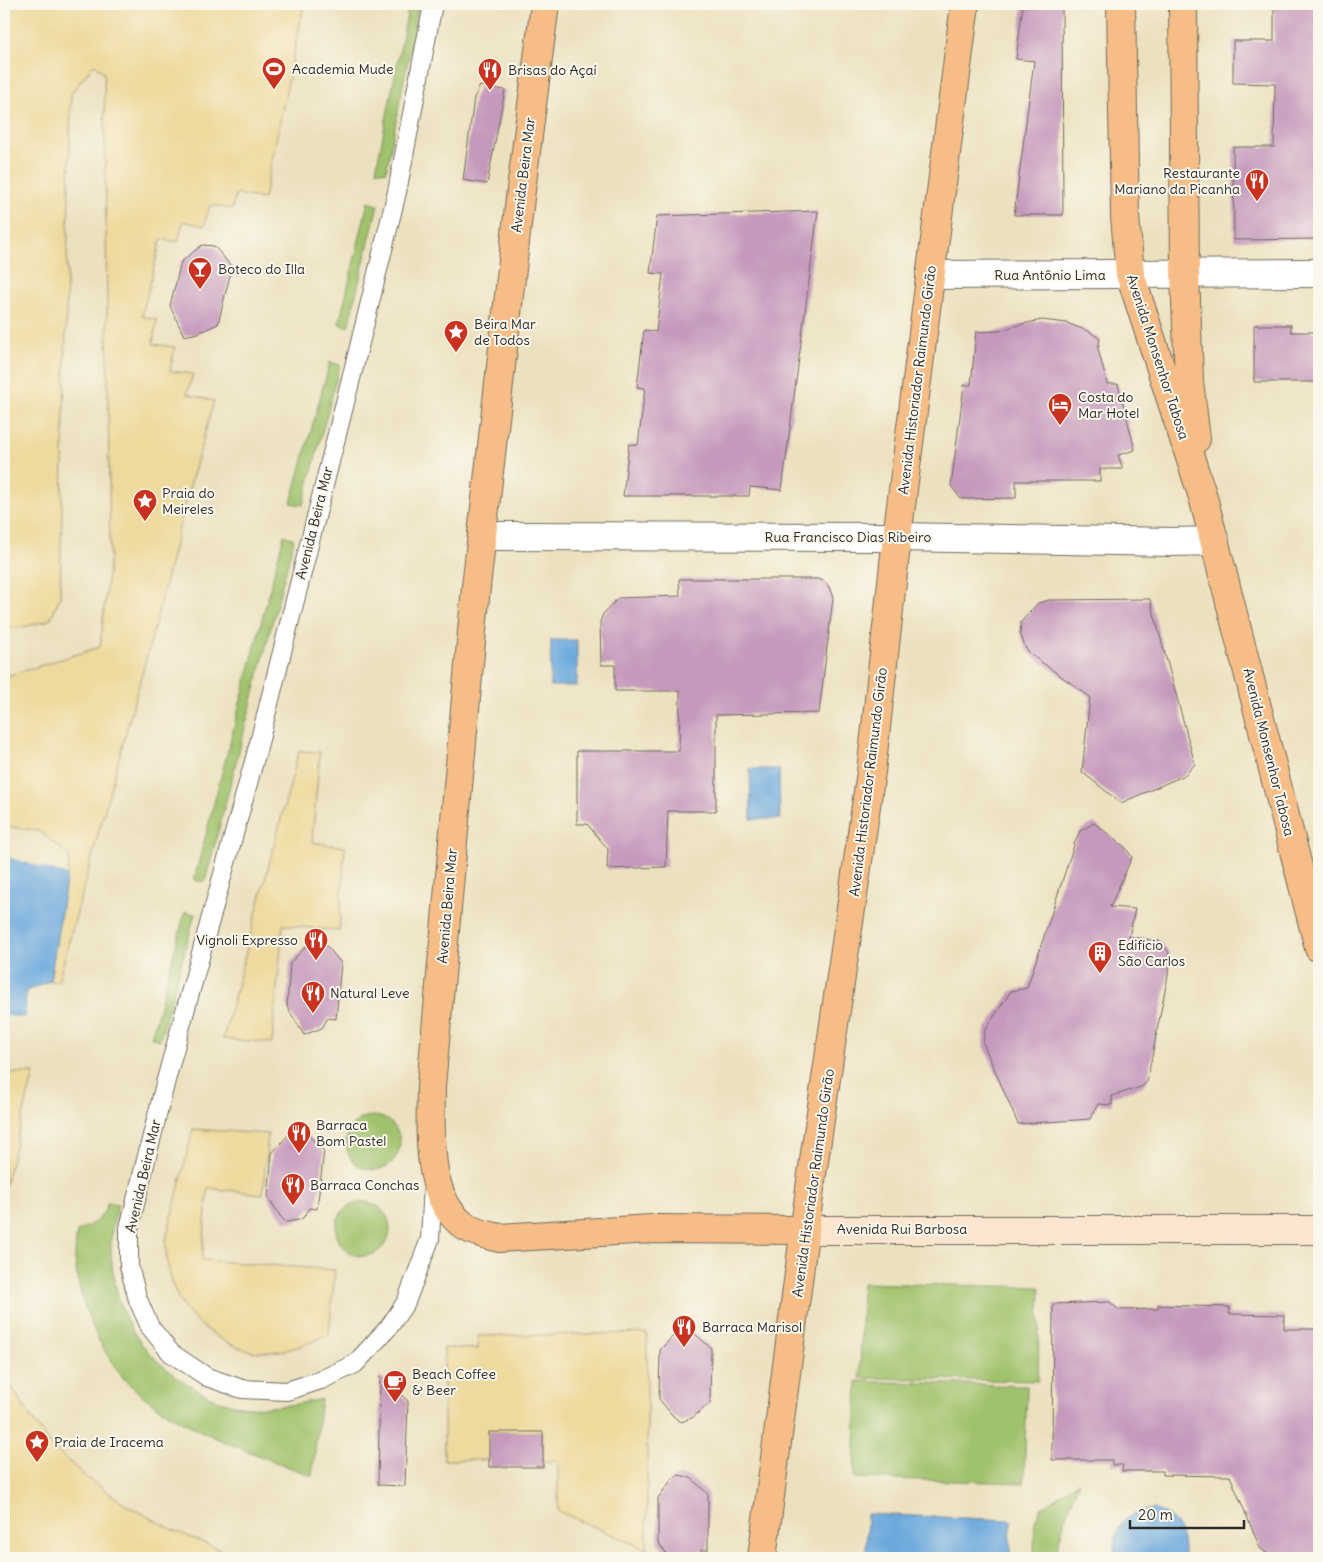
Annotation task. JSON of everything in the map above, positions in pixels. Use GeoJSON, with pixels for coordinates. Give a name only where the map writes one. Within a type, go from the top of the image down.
{"type":"FeatureCollection","features":[{"type":"Feature","properties":{"kind":"main road","name":"Avenida Beira Mar"},"geometry":{"type":"LineString","coordinates":[[434,1168],[431,1145],[432,1086],[482,536],[545,4]]}},
{"type":"Feature","properties":{"kind":"main road","name":"Avenida Historiador Raimundo Girão"},"geometry":{"type":"LineString","coordinates":[[762,1558],[871,772],[897,537],[965,4]]}},
{"type":"Feature","properties":{"kind":"main road","name":"Avenida Monsenhor Tabosa"},"geometry":{"type":"LineString","coordinates":[[1121,4],[1125,216],[1130,274],[1203,497],[1319,948]]}},
{"type":"Feature","properties":{"kind":"main road","name":"Avenida Monsenhor Tabosa"},"geometry":{"type":"LineString","coordinates":[[1183,4],[1185,274],[1189,381],[1203,497]]}},
{"type":"Feature","properties":{"kind":"main road","name":"Avenida Rui Barbosa"},"geometry":{"type":"LineString","coordinates":[[434,1168],[439,1192],[455,1217],[479,1233],[499,1238],[652,1229],[1319,1230]]}},
{"type":"Feature","properties":{"kind":"street","name":"Rua Antônio Lima"},"geometry":{"type":"LineString","coordinates":[[930,275],[1319,273]]}},
{"type":"Feature","properties":{"kind":"street","name":"Rua Francisco Dias Ribeiro"},"geometry":{"type":"LineString","coordinates":[[482,536],[897,537],[1172,542],[1215,541]]}},
{"type":"Feature","properties":{"kind":"lane","name":"Avenida Beira Mar"},"geometry":{"type":"LineString","coordinates":[[433,4],[397,192],[362,334],[258,747],[166,1080],[129,1228],[129,1266],[138,1300],[150,1326],[171,1353],[207,1378],[242,1389],[287,1391],[321,1380],[355,1364],[389,1327],[406,1302],[430,1239],[434,1168]]}},
{"type":"Feature","properties":{"kind":"green space"},"geometry":{"type":"Polygon","coordinates":[[[409,4],[419,4],[386,172],[376,170],[409,4]]]}},
{"type":"Feature","properties":{"kind":"green space"},"geometry":{"type":"Polygon","coordinates":[[[368,202],[378,205],[348,327],[339,324],[368,202]]]}},
{"type":"Feature","properties":{"kind":"green space"},"geometry":{"type":"Polygon","coordinates":[[[330,362],[340,365],[303,505],[291,503],[330,362]]]}},
{"type":"Feature","properties":{"kind":"green space"},"geometry":{"type":"Polygon","coordinates":[[[284,535],[294,539],[205,882],[194,880],[284,535]]]}},
{"type":"Feature","properties":{"kind":"green space"},"geometry":{"type":"Polygon","coordinates":[[[185,912],[195,914],[160,1040],[151,1038],[185,912]]]}},
{"type":"Feature","properties":{"kind":"green space"},"geometry":{"type":"Polygon","coordinates":[[[373,1116],[383,1118],[392,1124],[398,1133],[400,1143],[398,1153],[392,1162],[383,1168],[373,1170],[363,1168],[354,1162],[348,1153],[346,1143],[348,1133],[354,1124],[363,1118],[373,1116]]]}},
{"type":"Feature","properties":{"kind":"green space"},"geometry":{"type":"Polygon","coordinates":[[[108,1202],[118,1204],[111,1238],[113,1275],[123,1311],[141,1344],[173,1374],[198,1391],[223,1402],[247,1407],[272,1407],[321,1399],[312,1476],[230,1444],[175,1418],[141,1394],[120,1374],[111,1362],[96,1334],[84,1305],[75,1259],[77,1232],[100,1217],[108,1202]]]}},
{"type":"Feature","properties":{"kind":"green space"},"geometry":{"type":"Polygon","coordinates":[[[363,1202],[373,1204],[382,1210],[388,1219],[390,1229],[388,1239],[382,1248],[373,1254],[363,1256],[353,1254],[344,1248],[338,1239],[336,1229],[338,1219],[344,1210],[353,1204],[363,1202]]]}},
{"type":"Feature","properties":{"kind":"green space"},"geometry":{"type":"Polygon","coordinates":[[[862,1283],[1040,1287],[1038,1381],[860,1378],[862,1283]]]}},
{"type":"Feature","properties":{"kind":"green space"},"geometry":{"type":"Polygon","coordinates":[[[857,1381],[1027,1386],[1024,1483],[854,1478],[857,1381]]]}},
{"type":"Feature","properties":{"kind":"green space"},"geometry":{"type":"Polygon","coordinates":[[[1079,1481],[1065,1519],[1055,1558],[1034,1558],[1035,1522],[1040,1509],[1079,1481]]]}},
{"type":"Feature","properties":{"kind":"sand","name":"Praia do Meireles"},"geometry":{"type":"Polygon","coordinates":[[[4,4],[304,4],[264,199],[236,194],[232,209],[210,205],[204,226],[183,221],[178,242],[161,239],[142,316],[157,320],[153,344],[175,347],[170,371],[193,374],[187,394],[214,401],[58,982],[50,981],[70,856],[39,831],[4,826],[4,677],[100,647],[110,555],[104,73],[94,64],[71,94],[60,597],[50,620],[20,628],[4,629],[4,4]]]}},
{"type":"Feature","properties":{"kind":"sand"},"geometry":{"type":"Polygon","coordinates":[[[299,751],[320,752],[312,842],[345,847],[339,931],[283,925],[272,1043],[223,1039],[299,751]]]}},
{"type":"Feature","properties":{"kind":"sand"},"geometry":{"type":"Polygon","coordinates":[[[4,1073],[34,1073],[4,1189],[4,1073]]]}},
{"type":"Feature","properties":{"kind":"sand"},"geometry":{"type":"Polygon","coordinates":[[[193,1129],[268,1134],[263,1194],[208,1188],[202,1260],[335,1270],[329,1334],[313,1342],[287,1350],[249,1351],[227,1343],[207,1330],[183,1306],[175,1291],[170,1274],[166,1240],[193,1129]]]}},
{"type":"Feature","properties":{"kind":"sand"},"geometry":{"type":"Polygon","coordinates":[[[647,1333],[647,1550],[558,1511],[558,1461],[543,1461],[543,1432],[489,1432],[489,1460],[444,1460],[444,1348],[478,1349],[478,1336],[647,1333]]]}},
{"type":"Feature","properties":{"kind":"sand","name":"Praia de Iracema"},"geometry":{"type":"Polygon","coordinates":[[[4,1374],[30,1417],[54,1448],[86,1477],[128,1506],[171,1529],[239,1558],[4,1558],[4,1374]]]}},
{"type":"Feature","properties":{"kind":"water"},"geometry":{"type":"Polygon","coordinates":[[[551,640],[577,640],[577,686],[550,686],[551,640]]]}},
{"type":"Feature","properties":{"kind":"water"},"geometry":{"type":"Polygon","coordinates":[[[750,769],[779,769],[780,819],[751,819],[750,769]]]}},
{"type":"Feature","properties":{"kind":"water"},"geometry":{"type":"Polygon","coordinates":[[[4,856],[67,875],[50,981],[26,991],[25,1017],[4,1015],[4,856]]]}},
{"type":"Feature","properties":{"kind":"water"},"geometry":{"type":"Polygon","coordinates":[[[1153,1509],[1169,1517],[1178,1527],[1183,1541],[1184,1558],[1114,1558],[1116,1538],[1122,1523],[1133,1514],[1153,1509]]]}},
{"type":"Feature","properties":{"kind":"water"},"geometry":{"type":"Polygon","coordinates":[[[867,1514],[1011,1520],[1010,1558],[866,1558],[867,1514]]]}},
{"type":"Feature","properties":{"kind":"pier"},"geometry":{"type":"Polygon","coordinates":[[[4,853],[67,872],[67,875],[4,856],[4,853]]]}},
{"type":"Feature","properties":{"kind":"building"},"geometry":{"type":"Polygon","coordinates":[[[1023,4],[1062,4],[1063,215],[1014,215],[1034,61],[1016,59],[1023,4]]]}},
{"type":"Feature","properties":{"kind":"building"},"geometry":{"type":"Polygon","coordinates":[[[1274,4],[1319,4],[1319,239],[1234,240],[1233,147],[1274,147],[1275,84],[1233,83],[1233,41],[1274,41],[1274,4]]]}},
{"type":"Feature","properties":{"kind":"building"},"geometry":{"type":"Polygon","coordinates":[[[480,86],[505,90],[487,184],[463,180],[474,98],[480,86]]]}},
{"type":"Feature","properties":{"kind":"building"},"geometry":{"type":"Polygon","coordinates":[[[818,211],[782,490],[750,487],[749,496],[623,496],[629,444],[638,445],[645,388],[637,387],[644,330],[656,332],[663,274],[650,273],[657,216],[818,211]]]}},
{"type":"Feature","properties":{"kind":"building","name":"Boteco do Illa"},"geometry":{"type":"Polygon","coordinates":[[[202,245],[214,246],[232,267],[218,324],[198,333],[184,336],[170,306],[181,262],[202,245]]]}},
{"type":"Feature","properties":{"kind":"building"},"geometry":{"type":"Polygon","coordinates":[[[1042,320],[1067,323],[1090,332],[1100,339],[1098,349],[1107,384],[1118,384],[1135,450],[1118,455],[1123,469],[1100,469],[1100,481],[1016,481],[1016,498],[961,499],[951,486],[964,385],[971,385],[976,332],[999,331],[1042,320]]]}},
{"type":"Feature","properties":{"kind":"building"},"geometry":{"type":"Polygon","coordinates":[[[1254,325],[1291,325],[1291,332],[1319,332],[1319,382],[1254,382],[1254,325]]]}},
{"type":"Feature","properties":{"kind":"building"},"geometry":{"type":"Polygon","coordinates":[[[679,579],[817,579],[824,581],[829,587],[833,598],[819,713],[716,715],[716,811],[668,811],[666,867],[607,869],[608,849],[587,824],[577,824],[577,751],[679,751],[680,691],[615,691],[615,665],[601,665],[600,622],[603,614],[618,598],[680,596],[679,579]]]}},
{"type":"Feature","properties":{"kind":"building"},"geometry":{"type":"Polygon","coordinates":[[[1150,599],[1195,764],[1185,775],[1121,803],[1082,772],[1090,697],[1026,649],[1020,633],[1021,622],[1038,603],[1049,600],[1150,599]]]}},
{"type":"Feature","properties":{"kind":"building","name":"Edifício São Carlos"},"geometry":{"type":"Polygon","coordinates":[[[1094,823],[1125,847],[1132,857],[1110,907],[1135,909],[1129,937],[1160,941],[1168,951],[1171,960],[1147,1082],[1141,1087],[1112,1096],[1112,1105],[1098,1104],[1090,1119],[1018,1124],[983,1043],[985,1030],[1011,991],[1027,988],[1075,842],[1080,831],[1094,823]]]}},
{"type":"Feature","properties":{"kind":"building"},"geometry":{"type":"Polygon","coordinates":[[[321,942],[326,945],[341,963],[336,1019],[328,1018],[322,1028],[304,1035],[287,1007],[290,963],[309,943],[321,942]]]}},
{"type":"Feature","properties":{"kind":"building"},"geometry":{"type":"Polygon","coordinates":[[[299,1131],[308,1135],[324,1151],[317,1209],[309,1208],[303,1218],[286,1222],[268,1197],[272,1153],[291,1132],[299,1131]]]}},
{"type":"Feature","properties":{"kind":"building"},"geometry":{"type":"Polygon","coordinates":[[[1110,1302],[1119,1310],[1158,1309],[1158,1305],[1229,1307],[1229,1314],[1284,1315],[1284,1329],[1319,1329],[1319,1558],[1273,1558],[1260,1548],[1230,1476],[1163,1475],[1163,1471],[1122,1471],[1123,1465],[1112,1465],[1112,1460],[1052,1460],[1053,1304],[1110,1302]]]}},
{"type":"Feature","properties":{"kind":"building"},"geometry":{"type":"Polygon","coordinates":[[[685,1328],[694,1333],[711,1348],[710,1403],[692,1418],[681,1422],[673,1416],[659,1399],[660,1350],[675,1334],[685,1328]]]}},
{"type":"Feature","properties":{"kind":"building"},"geometry":{"type":"Polygon","coordinates":[[[380,1376],[408,1401],[405,1486],[378,1485],[380,1376]]]}},
{"type":"Feature","properties":{"kind":"building"},"geometry":{"type":"Polygon","coordinates":[[[489,1432],[543,1432],[543,1467],[489,1467],[489,1432]]]}},
{"type":"Feature","properties":{"kind":"building"},"geometry":{"type":"Polygon","coordinates":[[[679,1475],[691,1478],[708,1494],[708,1550],[701,1550],[696,1558],[670,1558],[658,1543],[658,1498],[672,1479],[679,1475]]]}},
{"type":"Feature","properties":{"kind":"place","name":"Academia Mude"},"geometry":{"type":"Point","coordinates":[274,90]}},
{"type":"Feature","properties":{"kind":"place","name":"Brisas do Açaí"},"geometry":{"type":"Point","coordinates":[490,91]}},
{"type":"Feature","properties":{"kind":"place","name":"Restaurante Mariano da Picanha"},"geometry":{"type":"Point","coordinates":[1257,202]}},
{"type":"Feature","properties":{"kind":"place","name":"Boteco do Illa"},"geometry":{"type":"Point","coordinates":[200,290]}},
{"type":"Feature","properties":{"kind":"place","name":"Beira Mar de Todos"},"geometry":{"type":"Point","coordinates":[456,353]}},
{"type":"Feature","properties":{"kind":"place","name":"Costa do Mar Hotel"},"geometry":{"type":"Point","coordinates":[1060,426]}},
{"type":"Feature","properties":{"kind":"place","name":"Praia do Meireles"},"geometry":{"type":"Point","coordinates":[145,522]}},
{"type":"Feature","properties":{"kind":"place","name":"Vignoli Expresso"},"geometry":{"type":"Point","coordinates":[316,961]}},
{"type":"Feature","properties":{"kind":"place","name":"Edifício São Carlos"},"geometry":{"type":"Point","coordinates":[1100,974]}},
{"type":"Feature","properties":{"kind":"place","name":"Natural Leve"},"geometry":{"type":"Point","coordinates":[313,1014]}},
{"type":"Feature","properties":{"kind":"place","name":"Barraca Bom Pastel"},"geometry":{"type":"Point","coordinates":[299,1154]}},
{"type":"Feature","properties":{"kind":"place","name":"Barraca Conchas"},"geometry":{"type":"Point","coordinates":[293,1206]}},
{"type":"Feature","properties":{"kind":"place","name":"Barraca Marisol"},"geometry":{"type":"Point","coordinates":[684,1348]}},
{"type":"Feature","properties":{"kind":"place","name":"Beach Coffee & Beer"},"geometry":{"type":"Point","coordinates":[395,1403]}},
{"type":"Feature","properties":{"kind":"place","name":"Praia de Iracema"},"geometry":{"type":"Point","coordinates":[37,1463]}}]}
